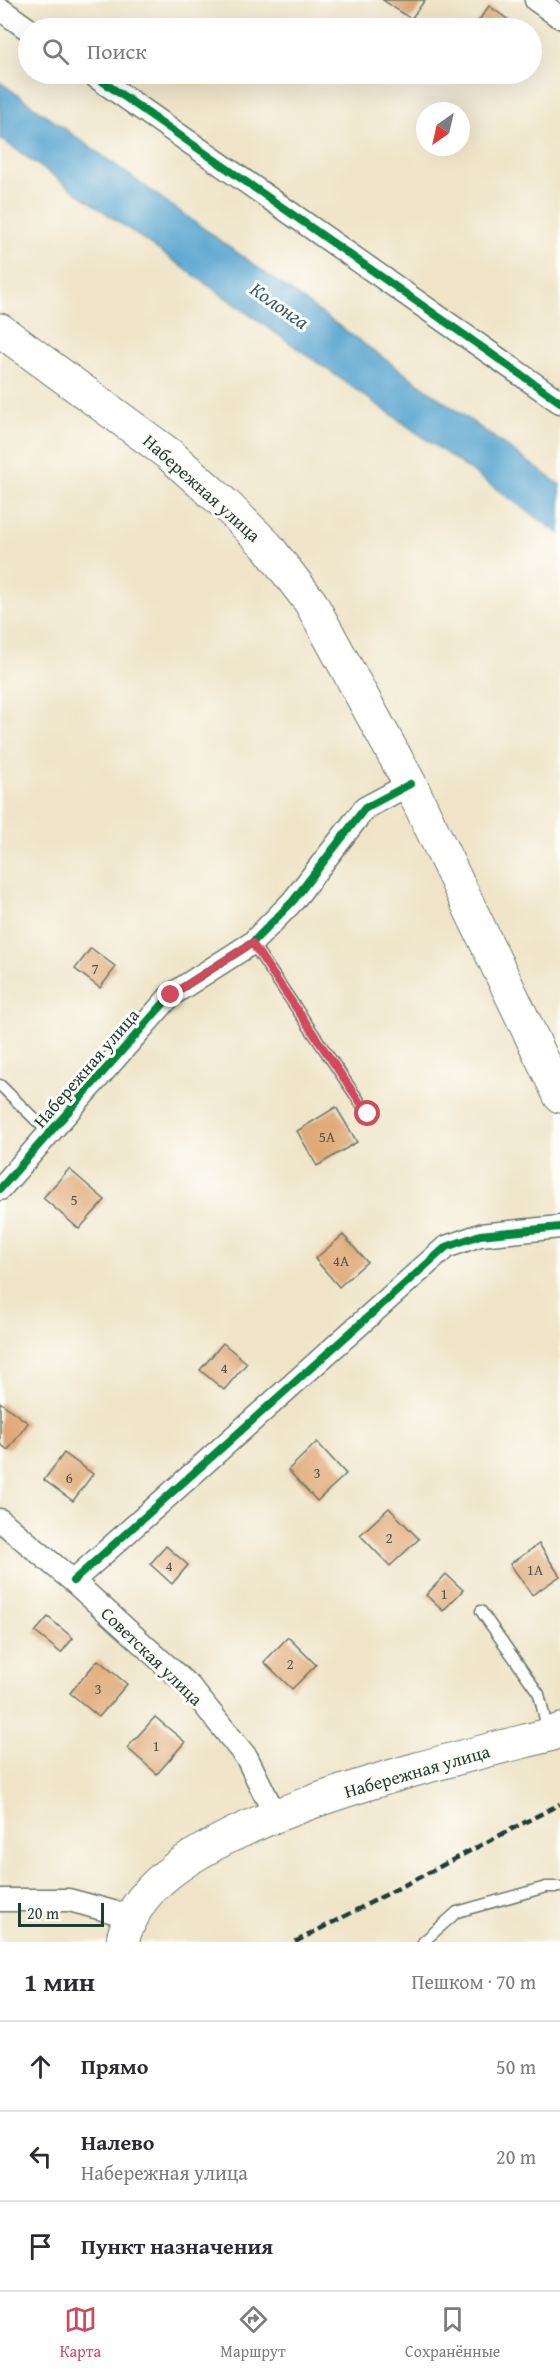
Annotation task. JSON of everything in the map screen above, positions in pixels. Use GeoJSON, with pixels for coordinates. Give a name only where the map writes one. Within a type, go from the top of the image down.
{"type":"FeatureCollection","features":[{"type":"Feature","properties":{"kind":"highway","name":"Набережная улица"},"geometry":{"type":"LineString","coordinates":[[0,330],[170,455],[267,546],[311,603],[410,784],[560,1095]]}},
{"type":"Feature","properties":{"kind":"highway","name":"Набережная улица"},"geometry":{"type":"LineString","coordinates":[[127,1930],[146,1891],[169,1871],[214,1845],[275,1815],[391,1776],[554,1733]]}},
{"type":"Feature","properties":{"kind":"street"},"geometry":{"type":"LineString","coordinates":[[536,0],[560,16]]}},
{"type":"Feature","properties":{"kind":"street"},"geometry":{"type":"LineString","coordinates":[[0,9],[18,22]]}},
{"type":"Feature","properties":{"kind":"street"},"geometry":{"type":"LineString","coordinates":[[106,84],[560,402]]}},
{"type":"Feature","properties":{"kind":"street","name":"Набережная улица"},"geometry":{"type":"LineString","coordinates":[[0,1189],[171,995],[252,943],[293,901],[365,808],[410,784]]}},
{"type":"Feature","properties":{"kind":"street"},"geometry":{"type":"LineString","coordinates":[[73,1581],[446,1247],[480,1235],[560,1227]]}},
{"type":"Feature","properties":{"kind":"street","name":"Советская улица"},"geometry":{"type":"LineString","coordinates":[[0,1520],[73,1581],[190,1687],[247,1758],[275,1815]]}},
{"type":"Feature","properties":{"kind":"street"},"geometry":{"type":"LineString","coordinates":[[0,1900],[69,1900],[127,1930]]}},
{"type":"Feature","properties":{"kind":"lane"},"geometry":{"type":"LineString","coordinates":[[252,943],[368,1114]]}},
{"type":"Feature","properties":{"kind":"lane"},"geometry":{"type":"LineString","coordinates":[[0,1085],[49,1133]]}},
{"type":"Feature","properties":{"kind":"lane"},"geometry":{"type":"LineString","coordinates":[[481,1611],[539,1694],[554,1733]]}},
{"type":"Feature","properties":{"kind":"lane"},"geometry":{"type":"LineString","coordinates":[[423,1942],[457,1911],[546,1887],[560,1887]]}},
{"type":"Feature","properties":{"kind":"water","name":"Колонга"},"geometry":{"type":"Polygon","coordinates":[[[0,82],[560,485],[560,534],[0,138],[0,82]]]}},
{"type":"Feature","properties":{"kind":"building"},"geometry":{"type":"Polygon","coordinates":[[[383,0],[425,0],[410,18],[383,0]]]}},
{"type":"Feature","properties":{"kind":"building"},"geometry":{"type":"Polygon","coordinates":[[[489,6],[506,18],[480,18],[489,6]]]}},
{"type":"Feature","properties":{"kind":"building"},"geometry":{"type":"Polygon","coordinates":[[[91,948],[116,967],[100,988],[75,969],[91,948]]]}},
{"type":"Feature","properties":{"kind":"building"},"geometry":{"type":"Polygon","coordinates":[[[336,1107],[357,1142],[317,1166],[297,1131],[336,1107]]]}},
{"type":"Feature","properties":{"kind":"building"},"geometry":{"type":"Polygon","coordinates":[[[69,1169],[105,1200],[79,1229],[43,1198],[69,1169]]]}},
{"type":"Feature","properties":{"kind":"building"},"geometry":{"type":"Polygon","coordinates":[[[343,1235],[367,1262],[339,1287],[315,1259],[343,1235]]]}},
{"type":"Feature","properties":{"kind":"building"},"geometry":{"type":"Polygon","coordinates":[[[223,1343],[247,1363],[224,1390],[200,1370],[223,1343]]]}},
{"type":"Feature","properties":{"kind":"building"},"geometry":{"type":"Polygon","coordinates":[[[0,1402],[28,1423],[8,1450],[0,1444],[0,1402]]]}},
{"type":"Feature","properties":{"kind":"building"},"geometry":{"type":"Polygon","coordinates":[[[317,1442],[346,1474],[317,1501],[288,1470],[317,1442]]]}},
{"type":"Feature","properties":{"kind":"building"},"geometry":{"type":"Polygon","coordinates":[[[64,1453],[93,1474],[73,1501],[44,1480],[64,1453]]]}},
{"type":"Feature","properties":{"kind":"building"},"geometry":{"type":"Polygon","coordinates":[[[389,1508],[419,1539],[390,1566],[360,1535],[389,1508]]]}},
{"type":"Feature","properties":{"kind":"building"},"geometry":{"type":"Polygon","coordinates":[[[539,1544],[560,1576],[532,1595],[510,1564],[539,1544]]]}},
{"type":"Feature","properties":{"kind":"building"},"geometry":{"type":"Polygon","coordinates":[[[166,1546],[188,1565],[172,1584],[150,1564],[166,1546]]]}},
{"type":"Feature","properties":{"kind":"building"},"geometry":{"type":"Polygon","coordinates":[[[446,1574],[463,1590],[443,1611],[426,1595],[446,1574]]]}},
{"type":"Feature","properties":{"kind":"building"},"geometry":{"type":"Polygon","coordinates":[[[48,1617],[73,1638],[61,1653],[35,1632],[48,1617]]]}},
{"type":"Feature","properties":{"kind":"building"},"geometry":{"type":"Polygon","coordinates":[[[288,1637],[316,1665],[292,1689],[264,1662],[288,1637]]]}},
{"type":"Feature","properties":{"kind":"building"},"geometry":{"type":"Polygon","coordinates":[[[98,1660],[127,1684],[99,1717],[70,1693],[98,1660]]]}},
{"type":"Feature","properties":{"kind":"building"},"geometry":{"type":"Polygon","coordinates":[[[155,1717],[185,1742],[157,1774],[127,1748],[155,1717]]]}},
{"type":"Feature","properties":{"kind":"railway"},"geometry":{"type":"LineString","coordinates":[[295,1942],[560,1804]]}},
{"type":"Feature","properties":{"kind":"cycle path"},"geometry":{"type":"LineString","coordinates":[[106,84],[560,402]]}},
{"type":"Feature","properties":{"kind":"cycle path"},"geometry":{"type":"LineString","coordinates":[[0,1189],[171,995],[252,943],[293,901],[365,808],[410,784]]}},
{"type":"Feature","properties":{"kind":"cycle path"},"geometry":{"type":"LineString","coordinates":[[73,1581],[446,1247],[480,1235],[560,1227]]}},
{"type":"Feature","properties":{"kind":"route"},"geometry":{"type":"LineString","coordinates":[[171,995],[252,943],[368,1114]]}}]}
